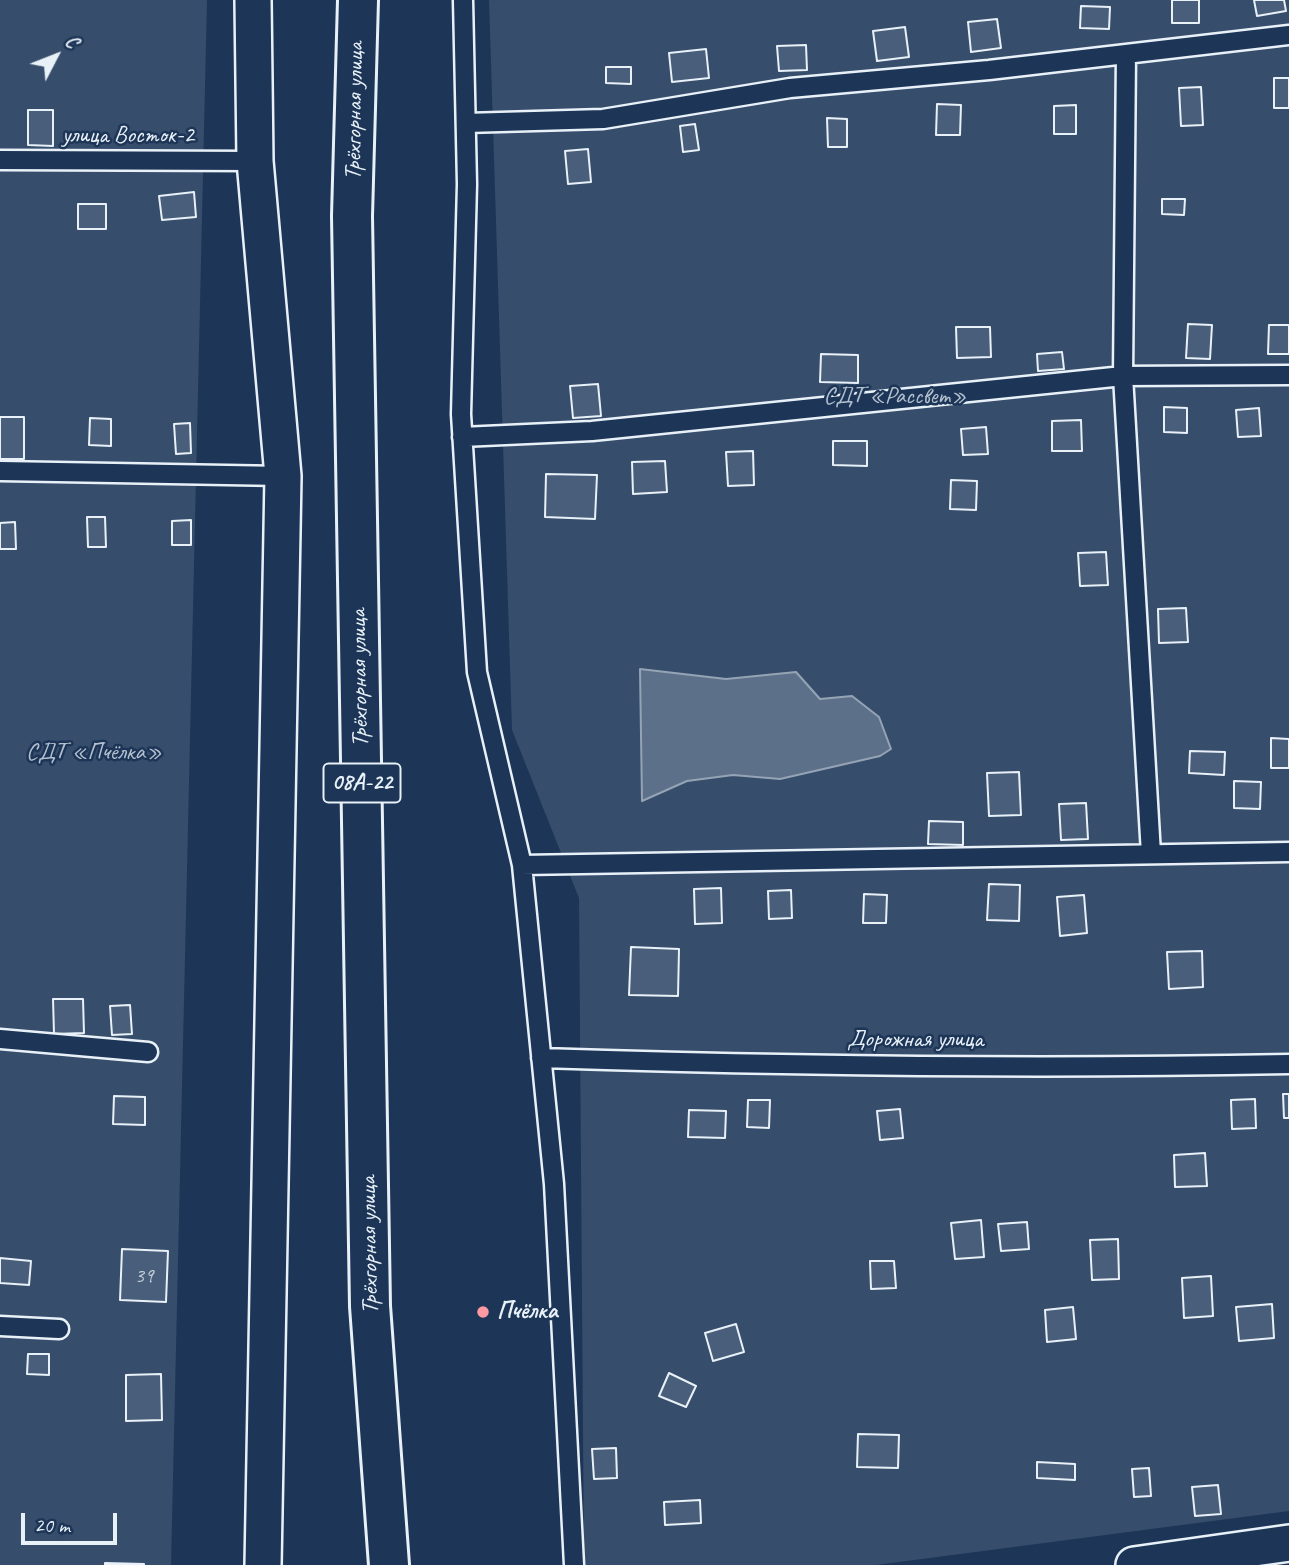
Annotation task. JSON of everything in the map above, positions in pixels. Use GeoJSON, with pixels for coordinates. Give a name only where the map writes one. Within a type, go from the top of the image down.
{"type":"FeatureCollection","features":[{"type":"Feature","properties":{"kind":"highway","name":"Трёхгорная улица"},"geometry":{"type":"LineString","coordinates":[[358,0],[352,216],[370,1292],[389,1565]]}},
{"type":"Feature","properties":{"kind":"street"},"geometry":{"type":"LineString","coordinates":[[253,0],[255,161],[283,477],[263,1565]]}},
{"type":"Feature","properties":{"kind":"street"},"geometry":{"type":"LineString","coordinates":[[1134,1565],[1289,1543]]}},
{"type":"Feature","properties":{"kind":"lane"},"geometry":{"type":"LineString","coordinates":[[463,0],[466,123],[463,437],[477,672],[522,864],[554,1184],[574,1565]]}},
{"type":"Feature","properties":{"kind":"lane"},"geometry":{"type":"LineString","coordinates":[[466,123],[603,119],[790,88],[1289,35]]}},
{"type":"Feature","properties":{"kind":"lane"},"geometry":{"type":"LineString","coordinates":[[1126,54],[1123,376],[1151,855]]}},
{"type":"Feature","properties":{"kind":"lane","name":"улица Восток-2"},"geometry":{"type":"LineString","coordinates":[[0,160],[255,161]]}},
{"type":"Feature","properties":{"kind":"lane"},"geometry":{"type":"LineString","coordinates":[[463,437],[592,431],[1123,376],[1289,375]]}},
{"type":"Feature","properties":{"kind":"lane"},"geometry":{"type":"LineString","coordinates":[[0,471],[283,477]]}},
{"type":"Feature","properties":{"kind":"lane"},"geometry":{"type":"LineString","coordinates":[[522,864],[1289,852]]}},
{"type":"Feature","properties":{"kind":"lane"},"geometry":{"type":"LineString","coordinates":[[0,1039],[148,1052]]}},
{"type":"Feature","properties":{"kind":"lane","name":"Дорожная улица"},"geometry":{"type":"LineString","coordinates":[[541,1058],[929,1065],[1289,1064]]}},
{"type":"Feature","properties":{"kind":"lane"},"geometry":{"type":"LineString","coordinates":[[0,1326],[59,1329]]}},
{"type":"Feature","properties":{"kind":"green space","name":"СДТ «Пчёлка»"},"geometry":{"type":"Polygon","coordinates":[[[0,0],[207,0],[171,1565],[0,1565],[0,0]]]}},
{"type":"Feature","properties":{"kind":"green space","name":"СДТ «Рассвет»"},"geometry":{"type":"Polygon","coordinates":[[[489,0],[1289,0],[1289,1511],[876,1565],[584,1565],[579,898],[512,730],[489,0]]]}},
{"type":"Feature","properties":{"kind":"shaded area"},"geometry":{"type":"Polygon","coordinates":[[[640,669],[726,679],[796,672],[820,699],[852,696],[879,717],[891,749],[880,756],[780,779],[733,775],[687,781],[642,801],[640,669]]]}},
{"type":"Feature","properties":{"kind":"building"},"geometry":{"type":"Polygon","coordinates":[[[1172,0],[1199,0],[1199,23],[1172,23],[1172,0]]]}},
{"type":"Feature","properties":{"kind":"building"},"geometry":{"type":"Polygon","coordinates":[[[1254,0],[1284,0],[1286,11],[1257,16],[1254,0]]]}},
{"type":"Feature","properties":{"kind":"building"},"geometry":{"type":"Polygon","coordinates":[[[1081,6],[1110,7],[1109,29],[1080,28],[1081,6]]]}},
{"type":"Feature","properties":{"kind":"building"},"geometry":{"type":"Polygon","coordinates":[[[997,19],[1001,48],[971,52],[968,22],[997,19]]]}},
{"type":"Feature","properties":{"kind":"building"},"geometry":{"type":"Polygon","coordinates":[[[905,27],[909,57],[877,61],[873,31],[905,27]]]}},
{"type":"Feature","properties":{"kind":"building"},"geometry":{"type":"Polygon","coordinates":[[[806,45],[807,70],[779,71],[777,46],[806,45]]]}},
{"type":"Feature","properties":{"kind":"building"},"geometry":{"type":"Polygon","coordinates":[[[706,49],[709,78],[672,82],[669,53],[706,49]]]}},
{"type":"Feature","properties":{"kind":"building"},"geometry":{"type":"Polygon","coordinates":[[[606,67],[631,67],[631,84],[606,83],[606,67]]]}},
{"type":"Feature","properties":{"kind":"building"},"geometry":{"type":"Polygon","coordinates":[[[1274,78],[1289,78],[1289,108],[1274,108],[1274,78]]]}},
{"type":"Feature","properties":{"kind":"building"},"geometry":{"type":"Polygon","coordinates":[[[1201,87],[1203,125],[1181,126],[1179,88],[1201,87]]]}},
{"type":"Feature","properties":{"kind":"building"},"geometry":{"type":"Polygon","coordinates":[[[937,104],[961,105],[960,135],[936,135],[937,104]]]}},
{"type":"Feature","properties":{"kind":"building"},"geometry":{"type":"Polygon","coordinates":[[[1076,105],[1076,134],[1054,134],[1054,106],[1076,105]]]}},
{"type":"Feature","properties":{"kind":"building"},"geometry":{"type":"Polygon","coordinates":[[[28,110],[53,110],[53,146],[28,145],[28,110]]]}},
{"type":"Feature","properties":{"kind":"building"},"geometry":{"type":"Polygon","coordinates":[[[827,118],[847,119],[847,147],[828,147],[827,118]]]}},
{"type":"Feature","properties":{"kind":"building"},"geometry":{"type":"Polygon","coordinates":[[[695,124],[699,150],[683,152],[680,126],[695,124]]]}},
{"type":"Feature","properties":{"kind":"building"},"geometry":{"type":"Polygon","coordinates":[[[588,149],[591,182],[568,184],[565,151],[588,149]]]}},
{"type":"Feature","properties":{"kind":"building"},"geometry":{"type":"Polygon","coordinates":[[[194,192],[196,217],[162,220],[159,196],[194,192]]]}},
{"type":"Feature","properties":{"kind":"building"},"geometry":{"type":"Polygon","coordinates":[[[1162,199],[1185,199],[1184,215],[1162,214],[1162,199]]]}},
{"type":"Feature","properties":{"kind":"building"},"geometry":{"type":"Polygon","coordinates":[[[78,204],[106,204],[106,229],[78,229],[78,204]]]}},
{"type":"Feature","properties":{"kind":"building"},"geometry":{"type":"Polygon","coordinates":[[[1188,324],[1212,325],[1210,359],[1186,358],[1188,324]]]}},
{"type":"Feature","properties":{"kind":"building"},"geometry":{"type":"Polygon","coordinates":[[[1269,325],[1289,325],[1289,354],[1268,354],[1269,325]]]}},
{"type":"Feature","properties":{"kind":"building"},"geometry":{"type":"Polygon","coordinates":[[[956,327],[990,327],[991,357],[957,358],[956,327]]]}},
{"type":"Feature","properties":{"kind":"building"},"geometry":{"type":"Polygon","coordinates":[[[1062,352],[1064,369],[1038,371],[1037,354],[1062,352]]]}},
{"type":"Feature","properties":{"kind":"building"},"geometry":{"type":"Polygon","coordinates":[[[821,354],[858,355],[858,383],[820,382],[821,354]]]}},
{"type":"Feature","properties":{"kind":"building"},"geometry":{"type":"Polygon","coordinates":[[[598,384],[601,416],[573,418],[570,386],[598,384]]]}},
{"type":"Feature","properties":{"kind":"building"},"geometry":{"type":"Polygon","coordinates":[[[1164,407],[1187,408],[1187,433],[1164,432],[1164,407]]]}},
{"type":"Feature","properties":{"kind":"building"},"geometry":{"type":"Polygon","coordinates":[[[1259,408],[1261,436],[1238,437],[1236,410],[1259,408]]]}},
{"type":"Feature","properties":{"kind":"building"},"geometry":{"type":"Polygon","coordinates":[[[0,417],[24,417],[24,459],[0,459],[0,417]]]}},
{"type":"Feature","properties":{"kind":"building"},"geometry":{"type":"Polygon","coordinates":[[[90,418],[111,419],[111,446],[89,445],[90,418]]]}},
{"type":"Feature","properties":{"kind":"building"},"geometry":{"type":"Polygon","coordinates":[[[1081,420],[1082,451],[1052,451],[1052,421],[1081,420]]]}},
{"type":"Feature","properties":{"kind":"building"},"geometry":{"type":"Polygon","coordinates":[[[190,423],[191,453],[176,454],[174,424],[190,423]]]}},
{"type":"Feature","properties":{"kind":"building"},"geometry":{"type":"Polygon","coordinates":[[[986,427],[988,454],[963,455],[961,429],[986,427]]]}},
{"type":"Feature","properties":{"kind":"building"},"geometry":{"type":"Polygon","coordinates":[[[833,441],[867,441],[867,466],[833,465],[833,441]]]}},
{"type":"Feature","properties":{"kind":"building"},"geometry":{"type":"Polygon","coordinates":[[[753,451],[754,485],[728,486],[726,452],[753,451]]]}},
{"type":"Feature","properties":{"kind":"building"},"geometry":{"type":"Polygon","coordinates":[[[665,461],[667,492],[633,494],[632,462],[665,461]]]}},
{"type":"Feature","properties":{"kind":"building"},"geometry":{"type":"Polygon","coordinates":[[[546,474],[597,475],[595,519],[545,517],[546,474]]]}},
{"type":"Feature","properties":{"kind":"building"},"geometry":{"type":"Polygon","coordinates":[[[951,480],[977,481],[976,510],[950,509],[951,480]]]}},
{"type":"Feature","properties":{"kind":"building"},"geometry":{"type":"Polygon","coordinates":[[[87,517],[105,517],[106,547],[88,547],[87,517]]]}},
{"type":"Feature","properties":{"kind":"building"},"geometry":{"type":"Polygon","coordinates":[[[191,520],[191,545],[172,545],[172,521],[191,520]]]}},
{"type":"Feature","properties":{"kind":"building"},"geometry":{"type":"Polygon","coordinates":[[[15,522],[16,549],[0,549],[0,523],[15,522]]]}},
{"type":"Feature","properties":{"kind":"building"},"geometry":{"type":"Polygon","coordinates":[[[1106,552],[1108,585],[1080,586],[1078,553],[1106,552]]]}},
{"type":"Feature","properties":{"kind":"building"},"geometry":{"type":"Polygon","coordinates":[[[1186,608],[1188,642],[1159,643],[1158,609],[1186,608]]]}},
{"type":"Feature","properties":{"kind":"building"},"geometry":{"type":"Polygon","coordinates":[[[1271,738],[1289,739],[1289,768],[1271,768],[1271,738]]]}},
{"type":"Feature","properties":{"kind":"building"},"geometry":{"type":"Polygon","coordinates":[[[1190,751],[1225,752],[1224,775],[1189,773],[1190,751]]]}},
{"type":"Feature","properties":{"kind":"building"},"geometry":{"type":"Polygon","coordinates":[[[1019,772],[1021,815],[989,816],[987,773],[1019,772]]]}},
{"type":"Feature","properties":{"kind":"building"},"geometry":{"type":"Polygon","coordinates":[[[1234,781],[1261,782],[1260,809],[1234,808],[1234,781]]]}},
{"type":"Feature","properties":{"kind":"building"},"geometry":{"type":"Polygon","coordinates":[[[1086,803],[1088,839],[1061,840],[1059,804],[1086,803]]]}},
{"type":"Feature","properties":{"kind":"building"},"geometry":{"type":"Polygon","coordinates":[[[929,821],[963,822],[963,845],[928,844],[929,821]]]}},
{"type":"Feature","properties":{"kind":"building"},"geometry":{"type":"Polygon","coordinates":[[[989,884],[1020,885],[1019,921],[987,920],[989,884]]]}},
{"type":"Feature","properties":{"kind":"building"},"geometry":{"type":"Polygon","coordinates":[[[721,888],[722,923],[695,924],[694,889],[721,888]]]}},
{"type":"Feature","properties":{"kind":"building"},"geometry":{"type":"Polygon","coordinates":[[[791,890],[792,918],[769,919],[768,891],[791,890]]]}},
{"type":"Feature","properties":{"kind":"building"},"geometry":{"type":"Polygon","coordinates":[[[864,894],[887,895],[886,923],[863,923],[864,894]]]}},
{"type":"Feature","properties":{"kind":"building"},"geometry":{"type":"Polygon","coordinates":[[[1084,895],[1087,933],[1060,936],[1057,897],[1084,895]]]}},
{"type":"Feature","properties":{"kind":"building"},"geometry":{"type":"Polygon","coordinates":[[[631,947],[679,949],[678,996],[629,995],[631,947]]]}},
{"type":"Feature","properties":{"kind":"building"},"geometry":{"type":"Polygon","coordinates":[[[1202,951],[1203,987],[1169,989],[1167,952],[1202,951]]]}},
{"type":"Feature","properties":{"kind":"building"},"geometry":{"type":"Polygon","coordinates":[[[53,999],[83,999],[84,1033],[54,1034],[53,999]]]}},
{"type":"Feature","properties":{"kind":"building"},"geometry":{"type":"Polygon","coordinates":[[[130,1005],[132,1034],[112,1035],[110,1006],[130,1005]]]}},
{"type":"Feature","properties":{"kind":"building"},"geometry":{"type":"Polygon","coordinates":[[[1283,1094],[1289,1094],[1289,1118],[1284,1118],[1283,1094]]]}},
{"type":"Feature","properties":{"kind":"building"},"geometry":{"type":"Polygon","coordinates":[[[114,1096],[145,1097],[145,1125],[113,1124],[114,1096]]]}},
{"type":"Feature","properties":{"kind":"building"},"geometry":{"type":"Polygon","coordinates":[[[1255,1099],[1256,1128],[1232,1129],[1231,1100],[1255,1099]]]}},
{"type":"Feature","properties":{"kind":"building"},"geometry":{"type":"Polygon","coordinates":[[[748,1100],[770,1100],[769,1128],[747,1127],[748,1100]]]}},
{"type":"Feature","properties":{"kind":"building"},"geometry":{"type":"Polygon","coordinates":[[[900,1109],[903,1138],[880,1140],[877,1111],[900,1109]]]}},
{"type":"Feature","properties":{"kind":"building"},"geometry":{"type":"Polygon","coordinates":[[[689,1110],[726,1111],[725,1138],[688,1137],[689,1110]]]}},
{"type":"Feature","properties":{"kind":"building"},"geometry":{"type":"Polygon","coordinates":[[[1205,1153],[1207,1186],[1175,1187],[1174,1155],[1205,1153]]]}},
{"type":"Feature","properties":{"kind":"building"},"geometry":{"type":"Polygon","coordinates":[[[981,1220],[984,1257],[955,1259],[951,1223],[981,1220]]]}},
{"type":"Feature","properties":{"kind":"building"},"geometry":{"type":"Polygon","coordinates":[[[1027,1222],[1029,1249],[1001,1251],[998,1224],[1027,1222]]]}},
{"type":"Feature","properties":{"kind":"building"},"geometry":{"type":"Polygon","coordinates":[[[1118,1239],[1119,1279],[1092,1280],[1090,1240],[1118,1239]]]}},
{"type":"Feature","properties":{"kind":"building"},"geometry":{"type":"Polygon","coordinates":[[[122,1249],[168,1251],[166,1302],[120,1300],[122,1249]]]}},
{"type":"Feature","properties":{"kind":"building"},"geometry":{"type":"Polygon","coordinates":[[[0,1258],[31,1261],[29,1285],[0,1283],[0,1258]]]}},
{"type":"Feature","properties":{"kind":"building"},"geometry":{"type":"Polygon","coordinates":[[[870,1261],[894,1261],[896,1288],[871,1289],[870,1261]]]}},
{"type":"Feature","properties":{"kind":"building"},"geometry":{"type":"Polygon","coordinates":[[[1211,1276],[1213,1316],[1184,1318],[1182,1278],[1211,1276]]]}},
{"type":"Feature","properties":{"kind":"building"},"geometry":{"type":"Polygon","coordinates":[[[1272,1304],[1274,1338],[1239,1341],[1236,1307],[1272,1304]]]}},
{"type":"Feature","properties":{"kind":"building"},"geometry":{"type":"Polygon","coordinates":[[[1073,1307],[1076,1339],[1047,1342],[1045,1310],[1073,1307]]]}},
{"type":"Feature","properties":{"kind":"building"},"geometry":{"type":"Polygon","coordinates":[[[736,1324],[744,1352],[713,1361],[705,1333],[736,1324]]]}},
{"type":"Feature","properties":{"kind":"building"},"geometry":{"type":"Polygon","coordinates":[[[28,1354],[49,1354],[49,1375],[27,1374],[28,1354]]]}},
{"type":"Feature","properties":{"kind":"building"},"geometry":{"type":"Polygon","coordinates":[[[669,1373],[696,1386],[686,1407],[659,1396],[669,1373]]]}},
{"type":"Feature","properties":{"kind":"building"},"geometry":{"type":"Polygon","coordinates":[[[161,1374],[162,1420],[126,1421],[126,1375],[161,1374]]]}},
{"type":"Feature","properties":{"kind":"building"},"geometry":{"type":"Polygon","coordinates":[[[858,1434],[899,1435],[898,1468],[857,1467],[858,1434]]]}},
{"type":"Feature","properties":{"kind":"building"},"geometry":{"type":"Polygon","coordinates":[[[616,1448],[617,1478],[594,1479],[592,1449],[616,1448]]]}},
{"type":"Feature","properties":{"kind":"building"},"geometry":{"type":"Polygon","coordinates":[[[1037,1462],[1075,1464],[1075,1480],[1037,1478],[1037,1462]]]}},
{"type":"Feature","properties":{"kind":"building"},"geometry":{"type":"Polygon","coordinates":[[[1149,1468],[1151,1496],[1134,1497],[1132,1469],[1149,1468]]]}},
{"type":"Feature","properties":{"kind":"building"},"geometry":{"type":"Polygon","coordinates":[[[1218,1485],[1221,1514],[1195,1516],[1192,1487],[1218,1485]]]}},
{"type":"Feature","properties":{"kind":"building"},"geometry":{"type":"Polygon","coordinates":[[[700,1500],[701,1523],[665,1525],[664,1502],[700,1500]]]}},
{"type":"Feature","properties":{"kind":"building"},"geometry":{"type":"Polygon","coordinates":[[[144,1564],[144,1565],[105,1565],[144,1564]]]}},
{"type":"Feature","properties":{"kind":"place","name":"Пчёлка"},"geometry":{"type":"Point","coordinates":[483,1312]}}]}
